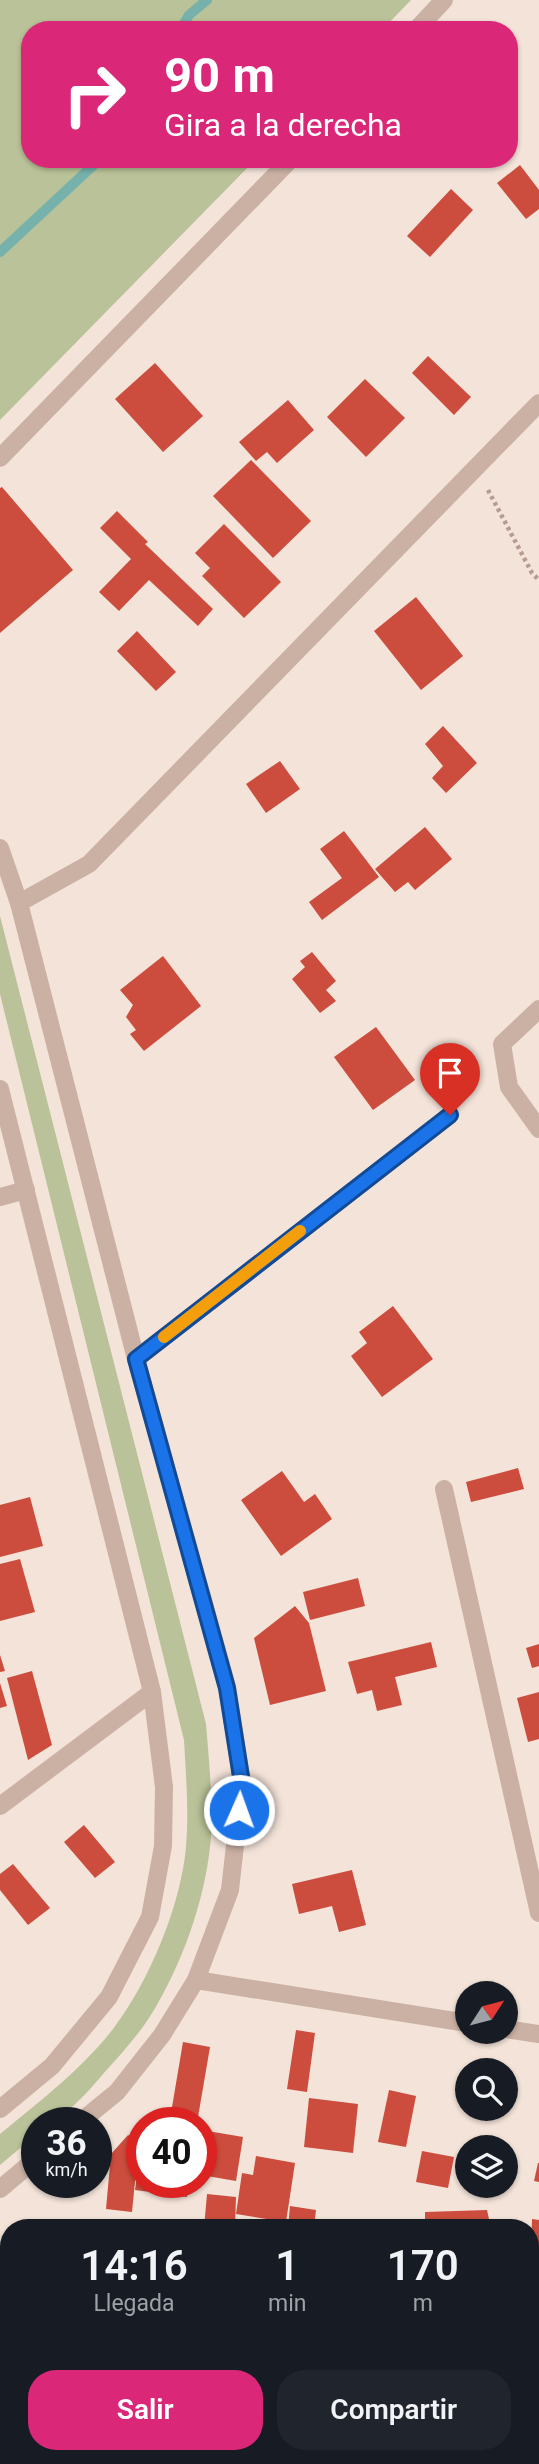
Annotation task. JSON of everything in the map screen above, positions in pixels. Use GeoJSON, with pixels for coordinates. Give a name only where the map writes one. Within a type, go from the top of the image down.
{"type":"FeatureCollection","features":[{"type":"Feature","properties":{"kind":"street"},"geometry":{"type":"LineString","coordinates":[[424,21],[444,0]]}},
{"type":"Feature","properties":{"kind":"street"},"geometry":{"type":"LineString","coordinates":[[0,458],[282,168]]}},
{"type":"Feature","properties":{"kind":"street"},"geometry":{"type":"LineString","coordinates":[[19,903],[89,864],[539,403]]}},
{"type":"Feature","properties":{"kind":"street"},"geometry":{"type":"LineString","coordinates":[[0,848],[19,903],[136,1359],[227,1688],[242,1783],[230,1890],[196,1980],[162,2035],[117,2092],[99,2107]]}},
{"type":"Feature","properties":{"kind":"street"},"geometry":{"type":"LineString","coordinates":[[539,1009],[502,1044],[509,1087],[539,1129]]}},
{"type":"Feature","properties":{"kind":"street"},"geometry":{"type":"LineString","coordinates":[[0,1089],[152,1692],[164,1787],[163,1846],[150,1917],[108,1997],[52,2066],[0,2109]]}},
{"type":"Feature","properties":{"kind":"street"},"geometry":{"type":"LineString","coordinates":[[136,1359],[450,1115]]}},
{"type":"Feature","properties":{"kind":"street"},"geometry":{"type":"LineString","coordinates":[[0,1197],[26,1190]]}},
{"type":"Feature","properties":{"kind":"street"},"geometry":{"type":"LineString","coordinates":[[444,1489],[539,1913]]}},
{"type":"Feature","properties":{"kind":"street"},"geometry":{"type":"LineString","coordinates":[[0,1806],[152,1692]]}},
{"type":"Feature","properties":{"kind":"street"},"geometry":{"type":"LineString","coordinates":[[196,1980],[455,2020]]}},
{"type":"Feature","properties":{"kind":"street"},"geometry":{"type":"LineString","coordinates":[[518,2031],[539,2034]]}},
{"type":"Feature","properties":{"kind":"street"},"geometry":{"type":"LineString","coordinates":[[0,2189],[21,2171]]}},
{"type":"Feature","properties":{"kind":"path"},"geometry":{"type":"LineString","coordinates":[[476,468],[532,573],[539,580]]}},
{"type":"Feature","properties":{"kind":"green space"},"geometry":{"type":"Polygon","coordinates":[[[0,0],[411,0],[391,21],[21,21],[21,168],[247,168],[0,420],[0,0]]]}},
{"type":"Feature","properties":{"kind":"green space"},"geometry":{"type":"Polygon","coordinates":[[[0,916],[206,1724],[210,1780],[209,1857],[194,1922],[178,1964],[152,2013],[133,2040],[72,2107],[32,2107],[88,2058],[113,2029],[139,1989],[161,1942],[178,1893],[186,1847],[184,1740],[0,994],[0,916]]]}},
{"type":"Feature","properties":{"kind":"green space"},"geometry":{"type":"Polygon","coordinates":[[[21,2116],[21,2147],[0,2165],[0,2134],[21,2116]]]}},
{"type":"Feature","properties":{"kind":"building"},"geometry":{"type":"Polygon","coordinates":[[[520,165],[539,190],[539,209],[526,219],[497,183],[520,165]]]}},
{"type":"Feature","properties":{"kind":"building"},"geometry":{"type":"Polygon","coordinates":[[[451,189],[473,210],[430,257],[407,236],[451,189]]]}},
{"type":"Feature","properties":{"kind":"building"},"geometry":{"type":"Polygon","coordinates":[[[428,356],[471,397],[454,415],[412,373],[428,356]]]}},
{"type":"Feature","properties":{"kind":"building"},"geometry":{"type":"Polygon","coordinates":[[[155,363],[203,416],[163,452],[115,399],[155,363]]]}},
{"type":"Feature","properties":{"kind":"building"},"geometry":{"type":"Polygon","coordinates":[[[365,379],[405,418],[366,457],[327,417],[365,379]]]}},
{"type":"Feature","properties":{"kind":"building"},"geometry":{"type":"Polygon","coordinates":[[[288,400],[314,430],[277,463],[267,452],[256,461],[239,442],[288,400]]]}},
{"type":"Feature","properties":{"kind":"building"},"geometry":{"type":"Polygon","coordinates":[[[251,460],[311,521],[273,558],[213,496],[251,460]]]}},
{"type":"Feature","properties":{"kind":"building"},"geometry":{"type":"Polygon","coordinates":[[[2,487],[73,570],[0,633],[0,488],[2,487]]]}},
{"type":"Feature","properties":{"kind":"building"},"geometry":{"type":"Polygon","coordinates":[[[117,511],[148,542],[145,544],[213,609],[198,626],[149,580],[119,611],[99,592],[131,559],[100,528],[117,511]]]}},
{"type":"Feature","properties":{"kind":"building"},"geometry":{"type":"Polygon","coordinates":[[[224,524],[281,582],[244,618],[202,576],[210,568],[195,553],[224,524]]]}},
{"type":"Feature","properties":{"kind":"building"},"geometry":{"type":"Polygon","coordinates":[[[416,597],[463,656],[421,690],[374,631],[416,597]]]}},
{"type":"Feature","properties":{"kind":"building"},"geometry":{"type":"Polygon","coordinates":[[[137,631],[176,672],[156,691],[117,651],[137,631]]]}},
{"type":"Feature","properties":{"kind":"building"},"geometry":{"type":"Polygon","coordinates":[[[443,726],[477,763],[446,793],[432,778],[443,766],[425,744],[443,726]]]}},
{"type":"Feature","properties":{"kind":"building"},"geometry":{"type":"Polygon","coordinates":[[[280,761],[300,789],[266,813],[246,784],[280,761]]]}},
{"type":"Feature","properties":{"kind":"building"},"geometry":{"type":"Polygon","coordinates":[[[425,827],[452,859],[415,890],[408,882],[395,892],[375,869],[425,827]]]}},
{"type":"Feature","properties":{"kind":"building"},"geometry":{"type":"Polygon","coordinates":[[[344,831],[379,877],[322,920],[309,902],[342,878],[320,849],[344,831]]]}},
{"type":"Feature","properties":{"kind":"building"},"geometry":{"type":"Polygon","coordinates":[[[312,952],[336,981],[326,990],[336,1001],[320,1013],[292,979],[305,967],[300,961],[312,952]]]}},
{"type":"Feature","properties":{"kind":"building"},"geometry":{"type":"Polygon","coordinates":[[[163,956],[201,1006],[144,1051],[130,1034],[136,1030],[126,1017],[133,1005],[120,990],[163,956]]]}},
{"type":"Feature","properties":{"kind":"building"},"geometry":{"type":"Polygon","coordinates":[[[376,1027],[415,1080],[373,1110],[334,1057],[376,1027]]]}},
{"type":"Feature","properties":{"kind":"building"},"geometry":{"type":"Polygon","coordinates":[[[393,1306],[433,1359],[382,1397],[351,1356],[367,1343],[359,1332],[393,1306]]]}},
{"type":"Feature","properties":{"kind":"building"},"geometry":{"type":"Polygon","coordinates":[[[518,1468],[524,1489],[471,1502],[466,1482],[518,1468]]]}},
{"type":"Feature","properties":{"kind":"building"},"geometry":{"type":"Polygon","coordinates":[[[282,1471],[304,1502],[315,1494],[332,1519],[281,1556],[241,1500],[282,1471]]]}},
{"type":"Feature","properties":{"kind":"building"},"geometry":{"type":"Polygon","coordinates":[[[30,1497],[43,1546],[0,1557],[0,1505],[30,1497]]]}},
{"type":"Feature","properties":{"kind":"building"},"geometry":{"type":"Polygon","coordinates":[[[20,1559],[35,1612],[0,1621],[0,1564],[20,1559]]]}},
{"type":"Feature","properties":{"kind":"building"},"geometry":{"type":"Polygon","coordinates":[[[358,1578],[365,1606],[310,1620],[303,1592],[358,1578]]]}},
{"type":"Feature","properties":{"kind":"building"},"geometry":{"type":"Polygon","coordinates":[[[295,1606],[309,1623],[326,1691],[270,1705],[254,1638],[295,1606]]]}},
{"type":"Feature","properties":{"kind":"building"},"geometry":{"type":"Polygon","coordinates":[[[431,1642],[437,1667],[395,1677],[402,1705],[377,1711],[372,1690],[357,1694],[348,1662],[431,1642]]]}},
{"type":"Feature","properties":{"kind":"building"},"geometry":{"type":"Polygon","coordinates":[[[539,1644],[539,1666],[532,1668],[526,1648],[539,1644]]]}},
{"type":"Feature","properties":{"kind":"building"},"geometry":{"type":"Polygon","coordinates":[[[0,1655],[5,1671],[0,1672],[0,1655]]]}},
{"type":"Feature","properties":{"kind":"building"},"geometry":{"type":"Polygon","coordinates":[[[32,1671],[52,1745],[28,1760],[7,1678],[32,1671]]]}},
{"type":"Feature","properties":{"kind":"building"},"geometry":{"type":"Polygon","coordinates":[[[0,1683],[7,1706],[0,1708],[0,1683]]]}},
{"type":"Feature","properties":{"kind":"building"},"geometry":{"type":"Polygon","coordinates":[[[539,1692],[539,1739],[528,1742],[517,1698],[539,1692]]]}},
{"type":"Feature","properties":{"kind":"building"},"geometry":{"type":"Polygon","coordinates":[[[84,1825],[115,1862],[95,1878],[64,1842],[84,1825]]]}},
{"type":"Feature","properties":{"kind":"building"},"geometry":{"type":"Polygon","coordinates":[[[13,1864],[50,1908],[28,1925],[0,1890],[0,1874],[13,1864]]]}},
{"type":"Feature","properties":{"kind":"building"},"geometry":{"type":"Polygon","coordinates":[[[352,1870],[366,1925],[339,1932],[332,1906],[299,1914],[292,1884],[352,1870]]]}},
{"type":"Feature","properties":{"kind":"building"},"geometry":{"type":"Polygon","coordinates":[[[296,2030],[315,2033],[307,2092],[287,2089],[296,2030]]]}},
{"type":"Feature","properties":{"kind":"building"},"geometry":{"type":"Polygon","coordinates":[[[183,2042],[210,2047],[200,2107],[172,2107],[183,2042]]]}},
{"type":"Feature","properties":{"kind":"building"},"geometry":{"type":"Polygon","coordinates":[[[389,2090],[416,2096],[406,2147],[378,2142],[389,2090]]]}},
{"type":"Feature","properties":{"kind":"building"},"geometry":{"type":"Polygon","coordinates":[[[309,2098],[358,2104],[353,2153],[304,2147],[309,2098]]]}},
{"type":"Feature","properties":{"kind":"building"},"geometry":{"type":"Polygon","coordinates":[[[217,2133],[243,2137],[236,2181],[217,2178],[217,2133]]]}},
{"type":"Feature","properties":{"kind":"building"},"geometry":{"type":"Polygon","coordinates":[[[126,2137],[126,2198],[133,2198],[132,2212],[106,2209],[107,2198],[112,2198],[112,2153],[126,2137]]]}},
{"type":"Feature","properties":{"kind":"building"},"geometry":{"type":"Polygon","coordinates":[[[422,2151],[454,2157],[448,2188],[416,2182],[422,2151]]]}},
{"type":"Feature","properties":{"kind":"building"},"geometry":{"type":"Polygon","coordinates":[[[256,2156],[295,2163],[286,2219],[236,2214],[242,2173],[253,2175],[256,2156]]]}},
{"type":"Feature","properties":{"kind":"building"},"geometry":{"type":"Polygon","coordinates":[[[539,2163],[539,2182],[534,2181],[539,2163]]]}},
{"type":"Feature","properties":{"kind":"building"},"geometry":{"type":"Polygon","coordinates":[[[217,2195],[236,2197],[235,2219],[205,2219],[207,2198],[217,2198],[217,2195]]]}},
{"type":"Feature","properties":{"kind":"building"},"geometry":{"type":"Polygon","coordinates":[[[290,2206],[316,2210],[315,2219],[289,2219],[290,2206]]]}},
{"type":"Feature","properties":{"kind":"building"},"geometry":{"type":"Polygon","coordinates":[[[487,2210],[489,2219],[425,2219],[425,2212],[487,2210]]]}},
{"type":"Feature","properties":{"kind":"waterway"},"geometry":{"type":"LineString","coordinates":[[185,21],[207,0]]}},
{"type":"Feature","properties":{"kind":"waterway"},"geometry":{"type":"LineString","coordinates":[[0,252],[90,168]]}},
{"type":"Feature","properties":{"kind":"slow traffic"},"geometry":{"type":"LineString","coordinates":[[164,1337],[300,1231]]}},
{"type":"Feature","properties":{"kind":"route"},"geometry":{"type":"LineString","coordinates":[[239,1810],[242,1783],[227,1688],[136,1359],[450,1115]]}}]}
